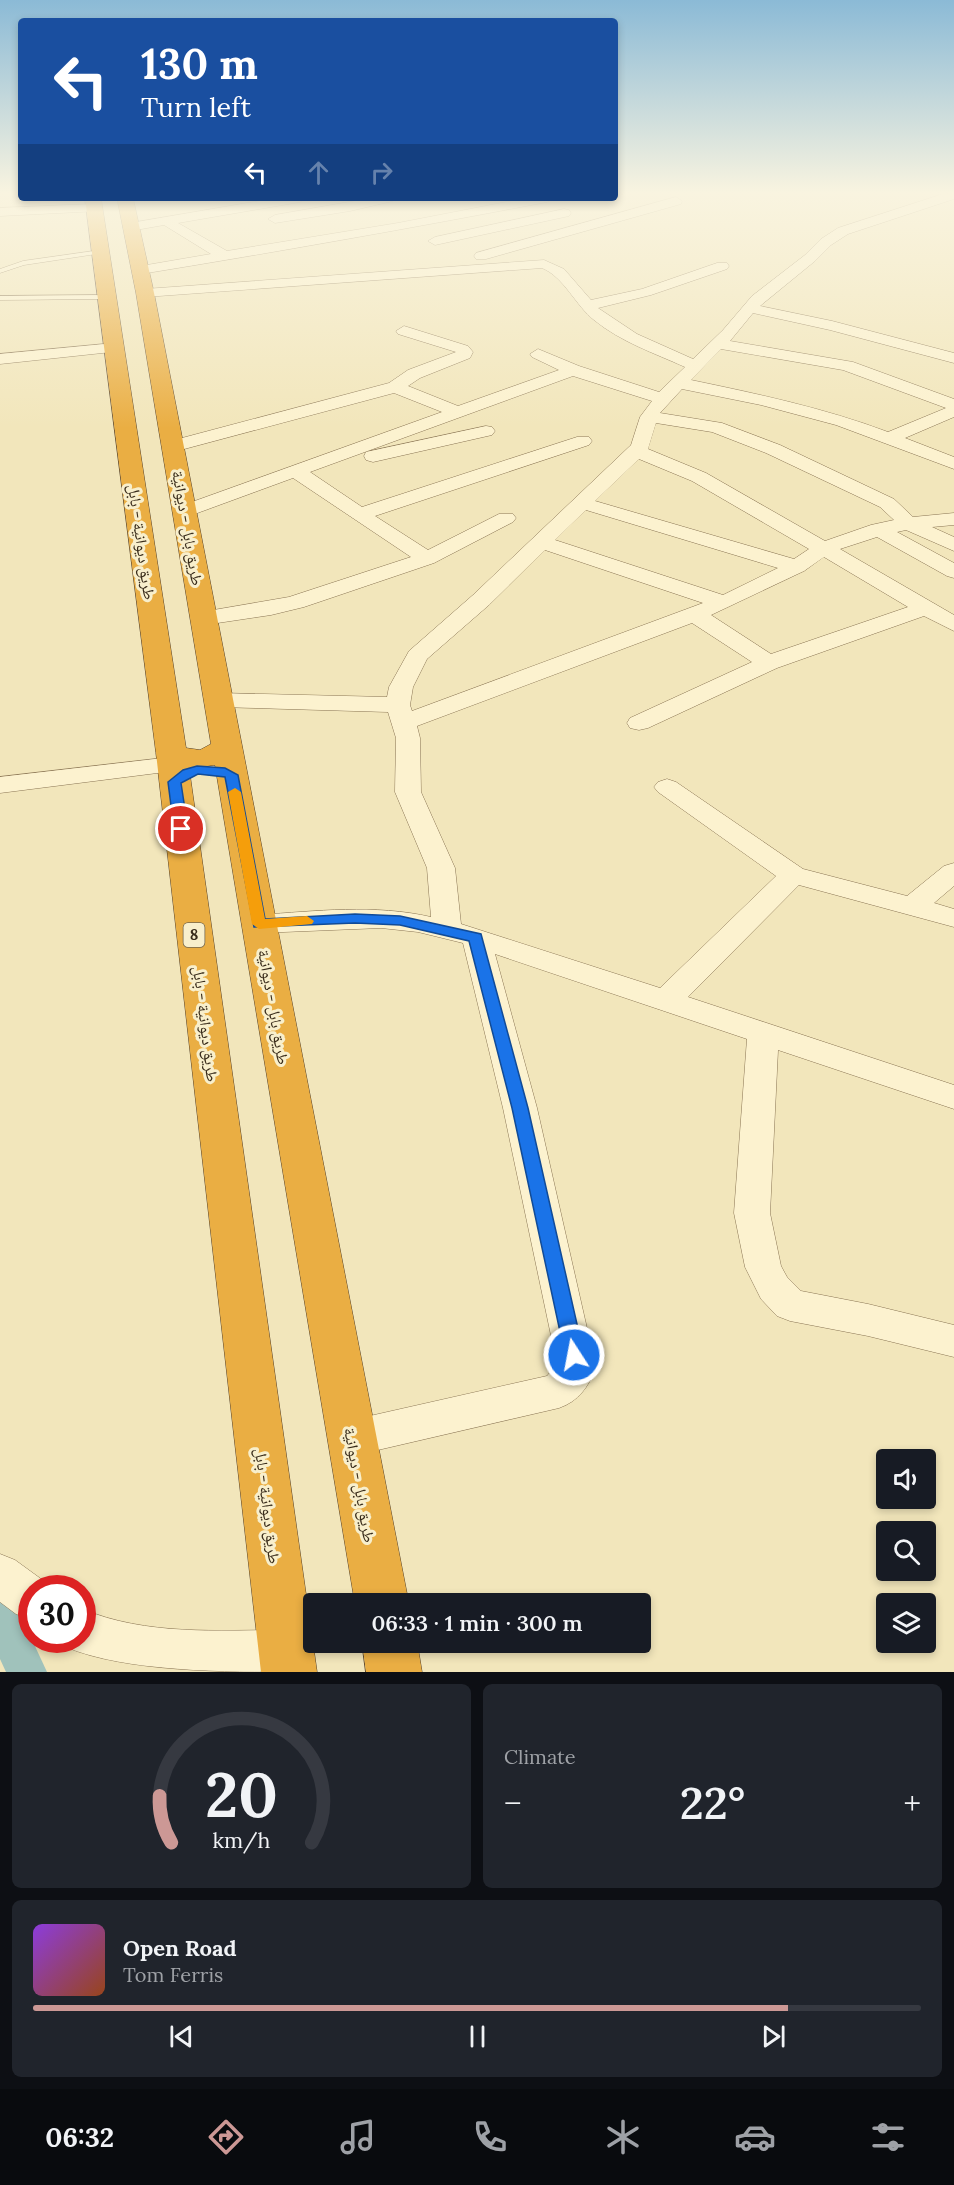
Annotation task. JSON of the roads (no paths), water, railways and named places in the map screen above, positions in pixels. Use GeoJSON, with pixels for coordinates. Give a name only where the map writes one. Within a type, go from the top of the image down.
{"type":"FeatureCollection","features":[{"type":"Feature","properties":{"kind":"highway","name":"طريق ديوانية - بابل"},"geometry":{"type":"LineString","coordinates":[[113,272],[108,297],[173,767],[288,1663]]}},
{"type":"Feature","properties":{"kind":"highway","name":"طريق بابل - ديوانية"},"geometry":{"type":"LineString","coordinates":[[129,272],[162,386],[380,1593]]}},
{"type":"Feature","properties":{"kind":"highway"},"geometry":{"type":"LineString","coordinates":[[119,375],[143,391],[162,386]]}},
{"type":"Feature","properties":{"kind":"highway"},"geometry":{"type":"LineString","coordinates":[[173,767],[188,773],[216,769],[229,760]]}},
{"type":"Feature","properties":{"kind":"highway"},"geometry":{"type":"LineString","coordinates":[[391,1653],[394,1672]]}},
{"type":"Feature","properties":{"kind":"street"},"geometry":{"type":"LineString","coordinates":[[557,272],[586,306],[608,324],[696,366]]}},
{"type":"Feature","properties":{"kind":"street"},"geometry":{"type":"LineString","coordinates":[[586,306],[646,292],[704,272]]}},
{"type":"Feature","properties":{"kind":"street"},"geometry":{"type":"LineString","coordinates":[[352,1438],[559,1390],[577,1368],[520,1108],[441,868],[408,792],[408,738],[401,714],[401,687],[417,656],[542,542],[640,447],[649,417],[662,399],[718,344],[758,299],[792,272]]}},
{"type":"Feature","properties":{"kind":"street"},"geometry":{"type":"LineString","coordinates":[[750,308],[865,334],[954,358]]}},
{"type":"Feature","properties":{"kind":"street"},"geometry":{"type":"LineString","coordinates":[[173,446],[395,387],[414,374],[464,355],[465,352],[404,331]]}},
{"type":"Feature","properties":{"kind":"street"},"geometry":{"type":"LineString","coordinates":[[718,344],[847,366],[954,405]]}},
{"type":"Feature","properties":{"kind":"street"},"geometry":{"type":"LineString","coordinates":[[538,354],[573,370],[662,399]]}},
{"type":"Feature","properties":{"kind":"street"},"geometry":{"type":"LineString","coordinates":[[0,359],[119,375]]}},
{"type":"Feature","properties":{"kind":"street"},"geometry":{"type":"LineString","coordinates":[[185,511],[573,370]]}},
{"type":"Feature","properties":{"kind":"street"},"geometry":{"type":"LineString","coordinates":[[679,383],[763,400],[842,422],[954,463]]}},
{"type":"Feature","properties":{"kind":"street"},"geometry":{"type":"LineString","coordinates":[[395,387],[458,412]]}},
{"type":"Feature","properties":{"kind":"street"},"geometry":{"type":"LineString","coordinates":[[890,438],[954,411]]}},
{"type":"Feature","properties":{"kind":"street"},"geometry":{"type":"LineString","coordinates":[[649,417],[716,427],[772,449],[886,503],[908,523],[954,545]]}},
{"type":"Feature","properties":{"kind":"street"},"geometry":{"type":"LineString","coordinates":[[333,457],[380,456],[486,431]]}},
{"type":"Feature","properties":{"kind":"street"},"geometry":{"type":"LineString","coordinates":[[360,514],[583,441]]}},
{"type":"Feature","properties":{"kind":"street"},"geometry":{"type":"LineString","coordinates":[[636,451],[699,477],[954,624]]}},
{"type":"Feature","properties":{"kind":"street"},"geometry":{"type":"LineString","coordinates":[[295,471],[427,559]]}},
{"type":"Feature","properties":{"kind":"street"},"geometry":{"type":"LineString","coordinates":[[582,503],[798,567]]}},
{"type":"Feature","properties":{"kind":"street"},"geometry":{"type":"LineString","coordinates":[[204,618],[296,602],[427,559],[506,518]]}},
{"type":"Feature","properties":{"kind":"street"},"geometry":{"type":"LineString","coordinates":[[219,700],[401,714],[724,603],[798,567],[822,549],[878,529],[908,523],[954,519]]}},
{"type":"Feature","properties":{"kind":"street"},"geometry":{"type":"LineString","coordinates":[[878,529],[954,572]]}},
{"type":"Feature","properties":{"kind":"street"},"geometry":{"type":"LineString","coordinates":[[542,542],[724,603]]}},
{"type":"Feature","properties":{"kind":"street"},"geometry":{"type":"LineString","coordinates":[[639,723],[769,663],[926,608]]}},
{"type":"Feature","properties":{"kind":"street"},"geometry":{"type":"LineString","coordinates":[[694,614],[769,663]]}},
{"type":"Feature","properties":{"kind":"street"},"geometry":{"type":"LineString","coordinates":[[0,785],[173,767]]}},
{"type":"Feature","properties":{"kind":"street"},"geometry":{"type":"LineString","coordinates":[[667,787],[793,875],[954,918]]}},
{"type":"Feature","properties":{"kind":"street"},"geometry":{"type":"LineString","coordinates":[[912,907],[954,872]]}},
{"type":"Feature","properties":{"kind":"street"},"geometry":{"type":"LineString","coordinates":[[665,1001],[793,875]]}},
{"type":"Feature","properties":{"kind":"street"},"geometry":{"type":"LineString","coordinates":[[259,924],[355,918],[400,920],[462,934],[954,1097]]}},
{"type":"Feature","properties":{"kind":"street"},"geometry":{"type":"LineString","coordinates":[[763,1034],[752,1212],[763,1267],[774,1288],[790,1305],[868,1320],[954,1341]]}},
{"type":"Feature","properties":{"kind":"street"},"geometry":{"type":"LineString","coordinates":[[0,1575],[18,1588]]}},
{"type":"Feature","properties":{"kind":"street"},"geometry":{"type":"LineString","coordinates":[[96,1639],[167,1652],[288,1663]]}},
{"type":"Feature","properties":{"kind":"lane"},"geometry":{"type":"LineString","coordinates":[[0,298],[108,297]]}},
{"type":"Feature","properties":{"kind":"waterway"},"geometry":{"type":"LineString","coordinates":[[0,1615],[27,1672]]}}]}
